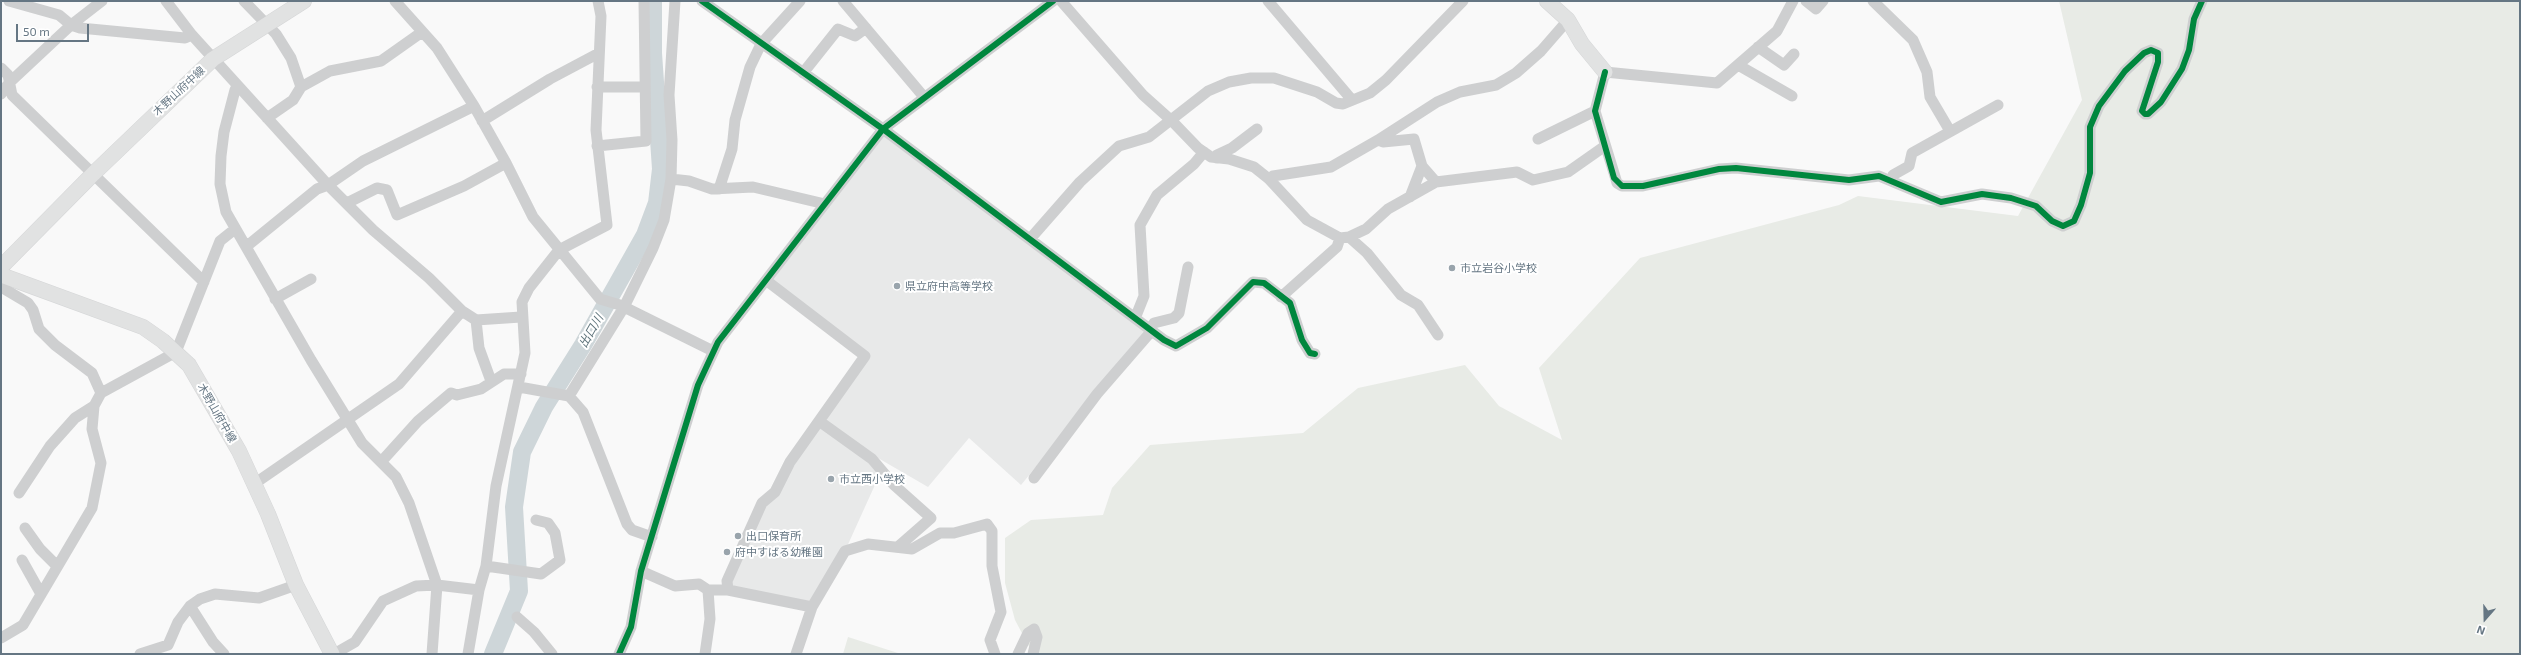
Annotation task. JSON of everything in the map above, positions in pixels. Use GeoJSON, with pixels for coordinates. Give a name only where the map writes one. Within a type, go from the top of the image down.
{"type":"FeatureCollection","features":[{"type":"Feature","properties":{"kind":"main road","name":"木野山府中線"},"geometry":{"type":"LineString","coordinates":[[1,268],[93,174],[213,59],[267,23],[304,1]]}},
{"type":"Feature","properties":{"kind":"main road"},"geometry":{"type":"LineString","coordinates":[[1547,1],[1568,20],[1582,44],[1605,72]]}},
{"type":"Feature","properties":{"kind":"main road","name":"木野山府中線"},"geometry":{"type":"LineString","coordinates":[[1,276],[143,327],[176,352],[189,365],[239,451],[296,584],[333,654]]}},
{"type":"Feature","properties":{"kind":"street"},"geometry":{"type":"LineString","coordinates":[[8,1],[59,16],[71,25],[80,28],[185,38],[192,35]]}},
{"type":"Feature","properties":{"kind":"street"},"geometry":{"type":"LineString","coordinates":[[1,94],[9,83],[71,25],[102,1]]}},
{"type":"Feature","properties":{"kind":"street"},"geometry":{"type":"LineString","coordinates":[[166,1],[192,35],[213,59],[328,185],[373,230],[429,278],[462,311],[476,320],[521,317]]}},
{"type":"Feature","properties":{"kind":"street"},"geometry":{"type":"LineString","coordinates":[[244,1],[267,23],[291,58],[301,87]]}},
{"type":"Feature","properties":{"kind":"street"},"geometry":{"type":"LineString","coordinates":[[395,1],[437,48],[474,106],[506,163],[533,217],[600,300],[622,306],[713,352]]}},
{"type":"Feature","properties":{"kind":"street"},"geometry":{"type":"LineString","coordinates":[[468,654],[478,590],[486,566],[496,486],[519,387],[525,353],[521,317],[522,302],[529,288],[559,250],[607,225],[596,130],[601,16],[598,1]]}},
{"type":"Feature","properties":{"kind":"street"},"geometry":{"type":"LineString","coordinates":[[597,146],[646,141],[643,87],[644,1]]}},
{"type":"Feature","properties":{"kind":"street"},"geometry":{"type":"LineString","coordinates":[[569,396],[622,306],[653,248],[664,220],[671,179],[672,140],[670,95],[674,1]]}},
{"type":"Feature","properties":{"kind":"street"},"geometry":{"type":"LineString","coordinates":[[702,1],[883,129],[1176,346],[1207,328],[1253,282],[1264,283],[1290,303],[1302,340],[1310,353],[1315,354]]}},
{"type":"Feature","properties":{"kind":"street"},"geometry":{"type":"LineString","coordinates":[[719,188],[732,149],[735,120],[743,86],[761,44],[799,1]]}},
{"type":"Feature","properties":{"kind":"street"},"geometry":{"type":"LineString","coordinates":[[843,1],[924,97]]}},
{"type":"Feature","properties":{"kind":"street"},"geometry":{"type":"LineString","coordinates":[[619,654],[630,627],[640,571],[652,537],[698,385],[713,352],[883,129],[1053,1]]}},
{"type":"Feature","properties":{"kind":"street"},"geometry":{"type":"LineString","coordinates":[[1061,1],[1143,95],[1204,152],[1216,158],[1254,167],[1269,179],[1307,220],[1345,238],[1367,253],[1401,295],[1418,305],[1438,335]]}},
{"type":"Feature","properties":{"kind":"street"},"geometry":{"type":"LineString","coordinates":[[1268,1],[1352,100]]}},
{"type":"Feature","properties":{"kind":"street"},"geometry":{"type":"LineString","coordinates":[[1030,239],[1080,182],[1119,146],[1149,137],[1172,121],[1208,91],[1229,82],[1251,78],[1274,78],[1300,85],[1336,103],[1344,104],[1370,93],[1386,80],[1463,1]]}},
{"type":"Feature","properties":{"kind":"street"},"geometry":{"type":"LineString","coordinates":[[1793,1],[1777,32],[1717,84],[1605,72],[1595,111],[1614,178],[1622,186],[1643,186],[1719,169],[1736,168],[1848,180],[1879,176],[1941,202],[1982,194],[2036,206],[2052,221],[2063,226],[2074,221],[2082,205],[2090,173],[2090,128],[2099,106],[2125,71],[2144,52],[2151,50],[2158,53],[2158,62],[2142,111],[2145,114],[2148,114],[2160,102],[2182,69],[2189,50],[2194,19],[2202,1]]}},
{"type":"Feature","properties":{"kind":"street"},"geometry":{"type":"LineString","coordinates":[[1806,1],[1816,9],[1823,1]]}},
{"type":"Feature","properties":{"kind":"street"},"geometry":{"type":"LineString","coordinates":[[1875,2],[1912,40],[1928,72],[1930,97],[1950,132]]}},
{"type":"Feature","properties":{"kind":"street"},"geometry":{"type":"LineString","coordinates":[[1269,179],[1273,176],[1331,168],[1437,102],[1460,92],[1496,85],[1516,73],[1541,51],[1568,20]]}},
{"type":"Feature","properties":{"kind":"street"},"geometry":{"type":"LineString","coordinates":[[803,73],[838,29],[855,36],[866,28]]}},
{"type":"Feature","properties":{"kind":"street"},"geometry":{"type":"LineString","coordinates":[[268,118],[293,100],[301,87],[330,71],[381,61],[422,32]]}},
{"type":"Feature","properties":{"kind":"street"},"geometry":{"type":"LineString","coordinates":[[1758,47],[1784,65],[1794,54]]}},
{"type":"Feature","properties":{"kind":"street"},"geometry":{"type":"LineString","coordinates":[[482,122],[550,79],[599,53]]}},
{"type":"Feature","properties":{"kind":"street"},"geometry":{"type":"LineString","coordinates":[[1738,65],[1792,96]]}},
{"type":"Feature","properties":{"kind":"street"},"geometry":{"type":"LineString","coordinates":[[1,68],[8,75],[12,95],[204,282]]}},
{"type":"Feature","properties":{"kind":"street"},"geometry":{"type":"LineString","coordinates":[[239,87],[235,90],[224,132],[221,156],[220,184],[226,212],[235,229],[247,246],[275,299],[362,443],[396,477],[409,503],[437,585],[432,654]]}},
{"type":"Feature","properties":{"kind":"street"},"geometry":{"type":"LineString","coordinates":[[598,87],[643,87]]}},
{"type":"Feature","properties":{"kind":"street"},"geometry":{"type":"LineString","coordinates":[[1893,181],[1893,175],[1909,166],[1912,153],[1998,105]]}},
{"type":"Feature","properties":{"kind":"street"},"geometry":{"type":"LineString","coordinates":[[247,246],[317,189],[328,185],[363,160],[474,106]]}},
{"type":"Feature","properties":{"kind":"street"},"geometry":{"type":"LineString","coordinates":[[1538,139],[1595,111]]}},
{"type":"Feature","properties":{"kind":"street"},"geometry":{"type":"LineString","coordinates":[[1216,158],[1217,155],[1232,148],[1257,129]]}},
{"type":"Feature","properties":{"kind":"street"},"geometry":{"type":"LineString","coordinates":[[1378,140],[1383,142],[1414,139],[1422,166],[1436,182]]}},
{"type":"Feature","properties":{"kind":"street"},"geometry":{"type":"LineString","coordinates":[[1281,297],[1345,238],[1366,230],[1388,209],[1436,182],[1517,172],[1533,180],[1568,172],[1605,146]]}},
{"type":"Feature","properties":{"kind":"street"},"geometry":{"type":"LineString","coordinates":[[1136,316],[1144,296],[1140,225],[1157,196],[1194,164],[1204,152]]}},
{"type":"Feature","properties":{"kind":"street"},"geometry":{"type":"LineString","coordinates":[[346,203],[377,188],[387,190],[397,215],[464,186],[506,163]]}},
{"type":"Feature","properties":{"kind":"street"},"geometry":{"type":"LineString","coordinates":[[1410,197],[1422,166]]}},
{"type":"Feature","properties":{"kind":"street"},"geometry":{"type":"LineString","coordinates":[[671,179],[689,181],[712,189],[753,187],[825,204]]}},
{"type":"Feature","properties":{"kind":"street"},"geometry":{"type":"LineString","coordinates":[[1,638],[23,625],[92,508],[101,462],[92,429],[94,406],[101,393],[176,352],[220,240],[226,212]]}},
{"type":"Feature","properties":{"kind":"street"},"geometry":{"type":"LineString","coordinates":[[220,240],[235,229]]}},
{"type":"Feature","properties":{"kind":"street"},"geometry":{"type":"LineString","coordinates":[[1034,478],[1097,394],[1149,334],[1150,328],[1154,323],[1174,318],[1179,313],[1188,267]]}},
{"type":"Feature","properties":{"kind":"street"},"geometry":{"type":"LineString","coordinates":[[275,299],[311,278]]}},
{"type":"Feature","properties":{"kind":"street"},"geometry":{"type":"LineString","coordinates":[[728,590],[727,581],[762,503],[775,492],[790,462],[865,356],[767,280]]}},
{"type":"Feature","properties":{"kind":"street"},"geometry":{"type":"LineString","coordinates":[[1,287],[28,303],[33,310],[39,329],[55,345],[92,372],[101,393]]}},
{"type":"Feature","properties":{"kind":"street"},"geometry":{"type":"LineString","coordinates":[[254,484],[347,418],[399,384],[462,311]]}},
{"type":"Feature","properties":{"kind":"street"},"geometry":{"type":"LineString","coordinates":[[476,320],[479,348],[491,381]]}},
{"type":"Feature","properties":{"kind":"street"},"geometry":{"type":"LineString","coordinates":[[381,462],[418,420],[451,393],[457,395],[481,389],[491,381],[504,374],[521,374]]}},
{"type":"Feature","properties":{"kind":"street"},"geometry":{"type":"LineString","coordinates":[[519,387],[542,393],[569,396],[583,412],[627,524],[632,530],[652,537]]}},
{"type":"Feature","properties":{"kind":"street"},"geometry":{"type":"LineString","coordinates":[[19,493],[50,446],[75,418],[94,406]]}},
{"type":"Feature","properties":{"kind":"street"},"geometry":{"type":"LineString","coordinates":[[820,421],[872,459],[894,485],[932,518],[940,533]]}},
{"type":"Feature","properties":{"kind":"street"},"geometry":{"type":"LineString","coordinates":[[899,546],[932,518]]}},
{"type":"Feature","properties":{"kind":"street"},"geometry":{"type":"LineString","coordinates":[[486,566],[541,574],[560,560],[555,533],[548,523],[536,520]]}},
{"type":"Feature","properties":{"kind":"street"},"geometry":{"type":"LineString","coordinates":[[796,654],[812,607],[845,551],[868,544],[899,546],[912,549],[940,533],[954,532],[987,524],[992,531],[992,566],[1001,612],[990,640],[995,654]]}},
{"type":"Feature","properties":{"kind":"street"},"geometry":{"type":"LineString","coordinates":[[25,528],[40,549],[58,566]]}},
{"type":"Feature","properties":{"kind":"street"},"geometry":{"type":"LineString","coordinates":[[22,560],[41,594]]}},
{"type":"Feature","properties":{"kind":"street"},"geometry":{"type":"LineString","coordinates":[[640,571],[675,586],[700,584],[708,590],[728,590],[812,607]]}},
{"type":"Feature","properties":{"kind":"street"},"geometry":{"type":"LineString","coordinates":[[140,654],[168,644],[178,622],[190,606],[200,599],[215,594],[259,598],[296,584]]}},
{"type":"Feature","properties":{"kind":"street"},"geometry":{"type":"LineString","coordinates":[[333,654],[355,642],[383,601],[416,586],[437,585],[478,590]]}},
{"type":"Feature","properties":{"kind":"street"},"geometry":{"type":"LineString","coordinates":[[705,654],[710,619],[708,590]]}},
{"type":"Feature","properties":{"kind":"street"},"geometry":{"type":"LineString","coordinates":[[190,606],[213,642],[224,654]]}},
{"type":"Feature","properties":{"kind":"street"},"geometry":{"type":"LineString","coordinates":[[517,617],[534,632],[552,654]]}},
{"type":"Feature","properties":{"kind":"street"},"geometry":{"type":"LineString","coordinates":[[1018,654],[1028,633],[1034,629],[1037,637],[1033,654]]}},
{"type":"Feature","properties":{"kind":"shaded area"},"geometry":{"type":"Polygon","coordinates":[[[2059,1],[2520,1],[2520,654],[1033,654],[1015,620],[1005,583],[1005,538],[1031,520],[1103,515],[1112,488],[1150,445],[1303,433],[1358,388],[1465,365],[1499,406],[1562,440],[1539,368],[1640,258],[1839,205],[1858,196],[2018,216],[2082,100],[2059,1]]]}},
{"type":"Feature","properties":{"kind":"shaded area"},"geometry":{"type":"Polygon","coordinates":[[[883,129],[1150,328],[1021,485],[969,438],[928,487],[878,458],[872,459],[879,476],[845,551],[812,607],[728,590],[762,503],[775,492],[794,466],[819,421],[865,356],[767,281],[883,129]]]}},
{"type":"Feature","properties":{"kind":"shaded area"},"geometry":{"type":"Polygon","coordinates":[[[848,637],[901,654],[843,654],[848,637]]]}},
{"type":"Feature","properties":{"kind":"waterway","name":"出口川"},"geometry":{"type":"LineString","coordinates":[[493,654],[519,591],[514,507],[522,452],[544,407],[583,345],[645,235],[657,203],[661,169],[653,53],[653,1]]}},
{"type":"Feature","properties":{"kind":"cycle path"},"geometry":{"type":"LineString","coordinates":[[702,1],[883,129],[1164,340],[1176,346],[1207,328],[1253,282],[1264,283],[1290,303],[1302,340],[1310,353],[1315,354]]}},
{"type":"Feature","properties":{"kind":"cycle path"},"geometry":{"type":"LineString","coordinates":[[619,654],[631,627],[641,571],[698,385],[718,342],[883,129],[1053,1]]}},
{"type":"Feature","properties":{"kind":"cycle path"},"geometry":{"type":"LineString","coordinates":[[1605,72],[1595,111],[1614,178],[1622,186],[1643,186],[1719,169],[1736,168],[1849,180],[1879,176],[1941,202],[1982,194],[2011,198],[2036,206],[2052,221],[2063,226],[2074,221],[2081,205],[2090,173],[2090,127],[2099,106],[2125,71],[2144,53],[2151,50],[2158,53],[2158,62],[2142,111],[2145,114],[2148,114],[2161,102],[2182,69],[2189,50],[2194,19],[2202,1]]}},
{"type":"Feature","properties":{"kind":"place","name":"市立岩谷小学校"},"geometry":{"type":"Point","coordinates":[1452,268]}},
{"type":"Feature","properties":{"kind":"place","name":"県立府中高等学校"},"geometry":{"type":"Point","coordinates":[897,286]}},
{"type":"Feature","properties":{"kind":"place","name":"市立西小学校"},"geometry":{"type":"Point","coordinates":[831,479]}},
{"type":"Feature","properties":{"kind":"place","name":"出口保育所"},"geometry":{"type":"Point","coordinates":[738,536]}},
{"type":"Feature","properties":{"kind":"place","name":"府中すばる幼稚園"},"geometry":{"type":"Point","coordinates":[727,552]}}]}
